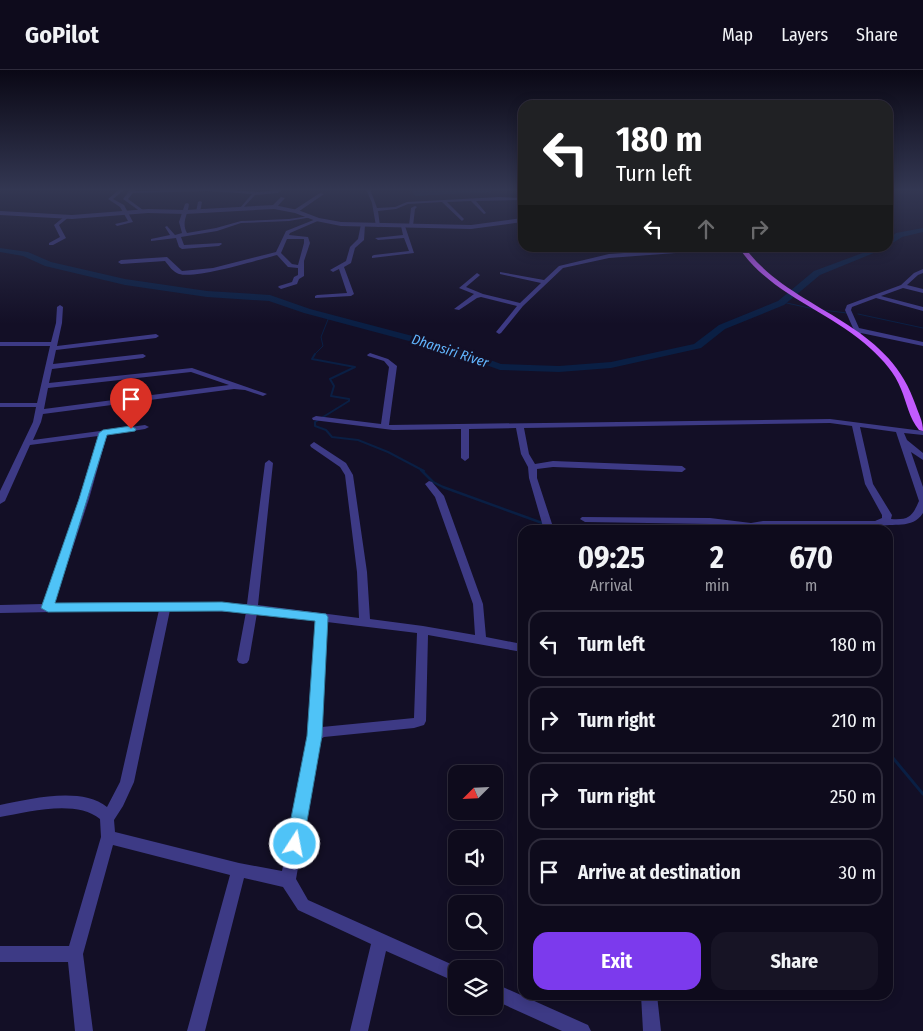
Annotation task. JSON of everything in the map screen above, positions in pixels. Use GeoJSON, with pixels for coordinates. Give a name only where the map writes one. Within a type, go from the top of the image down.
{"type":"FeatureCollection","features":[{"type":"Feature","properties":{"kind":"main road"},"geometry":{"type":"LineString","coordinates":[[745,252],[759,268],[772,279],[857,332],[876,350],[898,374],[905,388],[914,416],[923,428]]}},
{"type":"Feature","properties":{"kind":"street"},"geometry":{"type":"LineString","coordinates":[[51,244],[63,238],[61,234]]}},
{"type":"Feature","properties":{"kind":"street"},"geometry":{"type":"LineString","coordinates":[[174,234],[182,247],[219,244]]}},
{"type":"Feature","properties":{"kind":"street"},"geometry":{"type":"LineString","coordinates":[[153,240],[185,234]]}},
{"type":"Feature","properties":{"kind":"street"},"geometry":{"type":"LineString","coordinates":[[201,234],[205,245]]}},
{"type":"Feature","properties":{"kind":"street"},"geometry":{"type":"LineString","coordinates":[[278,253],[288,234]]}},
{"type":"Feature","properties":{"kind":"street"},"geometry":{"type":"LineString","coordinates":[[333,270],[349,262],[352,247],[360,240],[361,234]]}},
{"type":"Feature","properties":{"kind":"street"},"geometry":{"type":"LineString","coordinates":[[374,257],[412,252],[406,236],[378,238]]}},
{"type":"Feature","properties":{"kind":"street"},"geometry":{"type":"LineString","coordinates":[[281,287],[296,283],[296,278],[302,274],[301,261],[307,243],[306,238],[285,237]]}},
{"type":"Feature","properties":{"kind":"street"},"geometry":{"type":"LineString","coordinates":[[499,332],[521,305],[561,267],[593,259],[662,252]]}},
{"type":"Feature","properties":{"kind":"street"},"geometry":{"type":"LineString","coordinates":[[121,262],[165,258],[174,269],[185,273],[228,266],[278,253]]}},
{"type":"Feature","properties":{"kind":"street"},"geometry":{"type":"LineString","coordinates":[[278,253],[290,266],[302,267]]}},
{"type":"Feature","properties":{"kind":"street"},"geometry":{"type":"LineString","coordinates":[[317,297],[351,294],[341,266]]}},
{"type":"Feature","properties":{"kind":"street"},"geometry":{"type":"LineString","coordinates":[[923,271],[913,281],[878,297],[849,306],[848,310],[857,332],[923,344]]}},
{"type":"Feature","properties":{"kind":"street"},"geometry":{"type":"LineString","coordinates":[[502,273],[547,282]]}},
{"type":"Feature","properties":{"kind":"street"},"geometry":{"type":"LineString","coordinates":[[477,275],[462,288],[521,305]]}},
{"type":"Feature","properties":{"kind":"street"},"geometry":{"type":"LineString","coordinates":[[903,286],[923,291]]}},
{"type":"Feature","properties":{"kind":"street"},"geometry":{"type":"LineString","coordinates":[[458,309],[475,296],[481,295]]}},
{"type":"Feature","properties":{"kind":"street"},"geometry":{"type":"LineString","coordinates":[[878,297],[923,309]]}},
{"type":"Feature","properties":{"kind":"street"},"geometry":{"type":"LineString","coordinates":[[0,501],[28,443],[40,408],[55,346],[60,308]]}},
{"type":"Feature","properties":{"kind":"street"},"geometry":{"type":"LineString","coordinates":[[0,344],[55,346],[156,336]]}},
{"type":"Feature","properties":{"kind":"street"},"geometry":{"type":"LineString","coordinates":[[370,355],[386,360],[392,366],[385,427]]}},
{"type":"Feature","properties":{"kind":"street"},"geometry":{"type":"LineString","coordinates":[[50,367],[143,356]]}},
{"type":"Feature","properties":{"kind":"street"},"geometry":{"type":"LineString","coordinates":[[45,386],[192,370],[263,394]]}},
{"type":"Feature","properties":{"kind":"street"},"geometry":{"type":"LineString","coordinates":[[0,406],[40,408],[242,388]]}},
{"type":"Feature","properties":{"kind":"street"},"geometry":{"type":"LineString","coordinates":[[316,418],[385,427],[520,427],[810,420],[855,423],[923,433]]}},
{"type":"Feature","properties":{"kind":"street"},"geometry":{"type":"LineString","coordinates":[[855,423],[869,484],[887,515],[887,520],[883,522]]}},
{"type":"Feature","properties":{"kind":"street"},"geometry":{"type":"LineString","coordinates":[[28,443],[145,427]]}},
{"type":"Feature","properties":{"kind":"street"},"geometry":{"type":"LineString","coordinates":[[465,427],[465,458]]}},
{"type":"Feature","properties":{"kind":"street"},"geometry":{"type":"LineString","coordinates":[[520,427],[525,454],[532,467],[533,478],[547,525]]}},
{"type":"Feature","properties":{"kind":"street"},"geometry":{"type":"LineString","coordinates":[[816,525],[902,523],[918,516],[923,501],[899,429]]}},
{"type":"Feature","properties":{"kind":"street"},"geometry":{"type":"LineString","coordinates":[[48,608],[84,499],[103,433]]}},
{"type":"Feature","properties":{"kind":"street"},"geometry":{"type":"LineString","coordinates":[[904,442],[923,457]]}},
{"type":"Feature","properties":{"kind":"street"},"geometry":{"type":"LineString","coordinates":[[314,445],[324,454],[344,465],[349,475],[362,572],[365,622]]}},
{"type":"Feature","properties":{"kind":"street"},"geometry":{"type":"LineString","coordinates":[[243,660],[252,608],[269,463]]}},
{"type":"Feature","properties":{"kind":"street"},"geometry":{"type":"LineString","coordinates":[[532,467],[553,464],[682,469]]}},
{"type":"Feature","properties":{"kind":"street"},"geometry":{"type":"LineString","coordinates":[[430,484],[439,496],[478,604],[481,640]]}},
{"type":"Feature","properties":{"kind":"street"},"geometry":{"type":"LineString","coordinates":[[585,519],[710,521],[732,525]]}},
{"type":"Feature","properties":{"kind":"street"},"geometry":{"type":"LineString","coordinates":[[107,819],[118,802],[127,782],[165,606]]}},
{"type":"Feature","properties":{"kind":"street"},"geometry":{"type":"LineString","coordinates":[[0,609],[165,606],[252,608],[423,630],[518,647]]}},
{"type":"Feature","properties":{"kind":"street"},"geometry":{"type":"LineString","coordinates":[[322,617],[315,736],[288,880],[303,905],[448,970]]}},
{"type":"Feature","properties":{"kind":"street"},"geometry":{"type":"LineString","coordinates":[[315,736],[321,732],[420,721],[423,630]]}},
{"type":"Feature","properties":{"kind":"street"},"geometry":{"type":"LineString","coordinates":[[0,812],[61,802],[87,804],[103,812],[107,819],[108,837],[75,954],[84,1031]]}},
{"type":"Feature","properties":{"kind":"street"},"geometry":{"type":"LineString","coordinates":[[108,837],[239,870],[288,880]]}},
{"type":"Feature","properties":{"kind":"street"},"geometry":{"type":"LineString","coordinates":[[196,1031],[239,870]]}},
{"type":"Feature","properties":{"kind":"street"},"geometry":{"type":"LineString","coordinates":[[358,1031],[380,940]]}},
{"type":"Feature","properties":{"kind":"street"},"geometry":{"type":"LineString","coordinates":[[0,954],[75,954]]}},
{"type":"Feature","properties":{"kind":"street"},"geometry":{"type":"LineString","coordinates":[[503,995],[582,1031]]}},
{"type":"Feature","properties":{"kind":"street"},"geometry":{"type":"LineString","coordinates":[[649,1000],[652,1031]]}},
{"type":"Feature","properties":{"kind":"waterway","name":"Dhansiri River"},"geometry":{"type":"LineString","coordinates":[[893,240],[899,235],[905,234]]}},
{"type":"Feature","properties":{"kind":"waterway","name":"Dhansiri River"},"geometry":{"type":"LineString","coordinates":[[0,250],[25,254],[48,264],[125,282],[207,294],[270,298],[307,311],[454,350],[500,367],[559,369],[611,365],[697,346],[722,327],[781,303],[817,273],[872,252]]}},
{"type":"Feature","properties":{"kind":"waterway"},"geometry":{"type":"LineString","coordinates":[[782,302],[814,309]]}},
{"type":"Feature","properties":{"kind":"waterway"},"geometry":{"type":"LineString","coordinates":[[822,310],[847,313]]}},
{"type":"Feature","properties":{"kind":"waterway"},"geometry":{"type":"LineString","coordinates":[[858,314],[923,328]]}},
{"type":"Feature","properties":{"kind":"waterway"},"geometry":{"type":"LineString","coordinates":[[315,354],[323,346],[321,337],[329,317]]}},
{"type":"Feature","properties":{"kind":"waterway"},"geometry":{"type":"LineString","coordinates":[[315,354],[312,359],[355,367],[330,379],[334,386],[331,396],[349,399],[349,401],[315,422],[315,426],[326,430],[332,437],[358,440],[388,452],[424,471]]}},
{"type":"Feature","properties":{"kind":"waterway"},"geometry":{"type":"LineString","coordinates":[[421,470],[433,482],[443,487],[545,524]]}},
{"type":"Feature","properties":{"kind":"waterway"},"geometry":{"type":"LineString","coordinates":[[893,758],[923,794]]}},
{"type":"Feature","properties":{"kind":"route"},"geometry":{"type":"LineString","coordinates":[[131,429],[103,433],[84,499],[48,608],[222,606],[322,617],[315,736],[295,844]]}}]}
